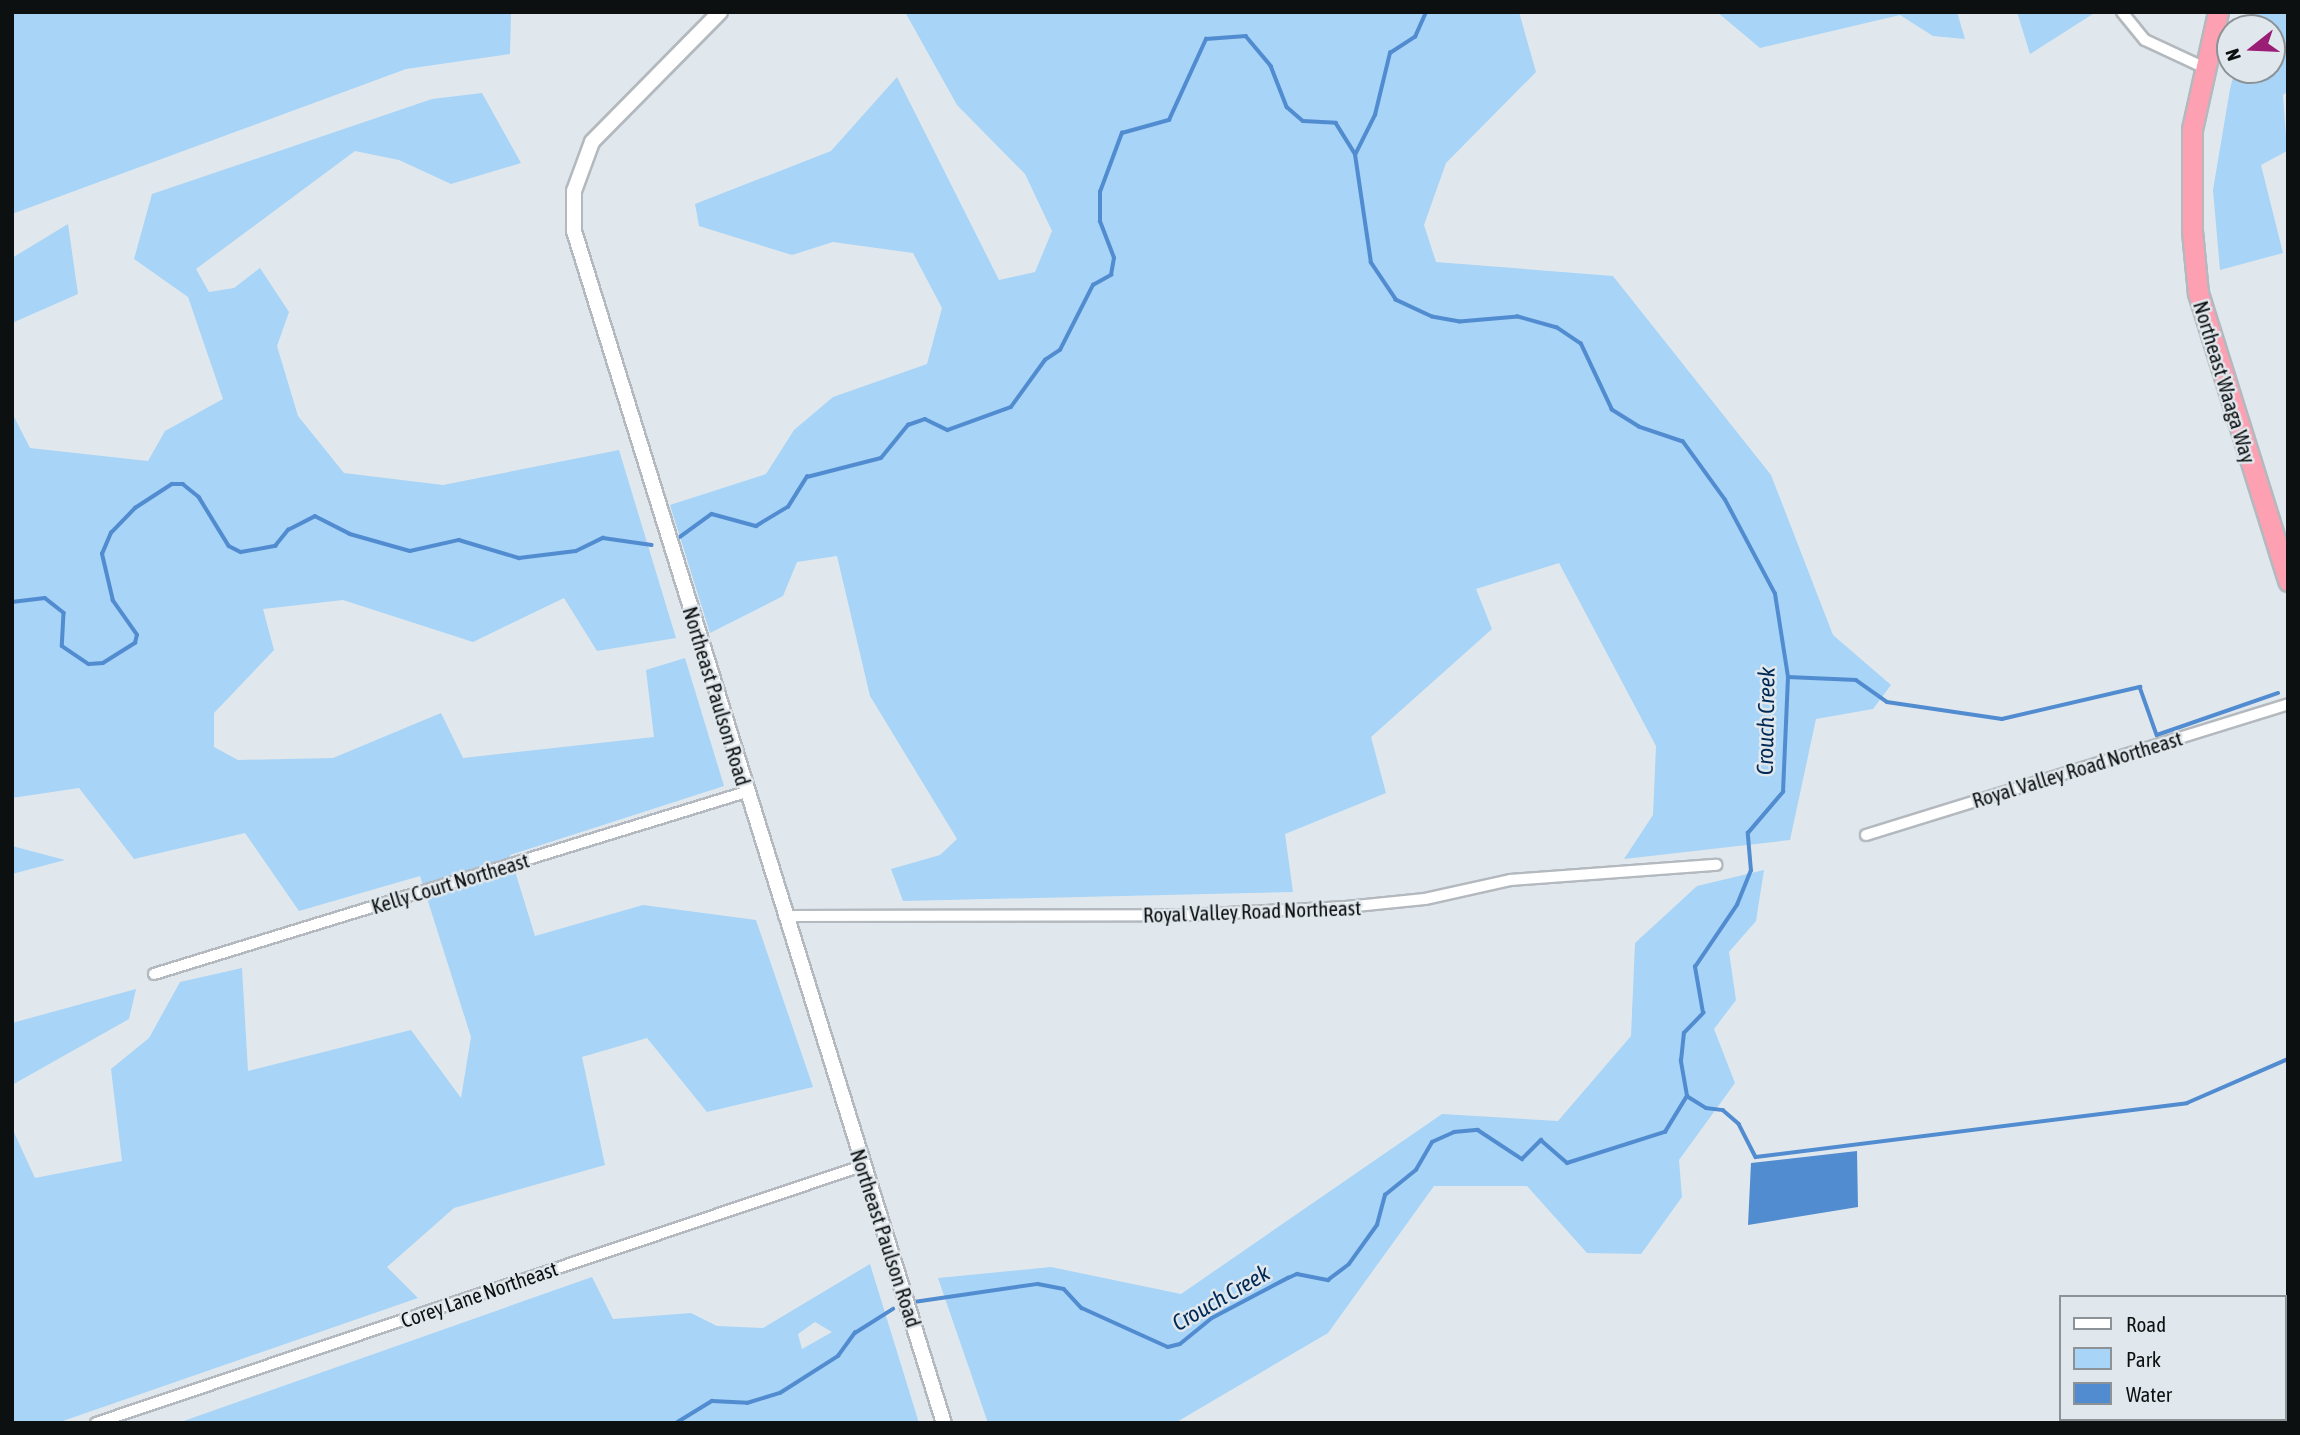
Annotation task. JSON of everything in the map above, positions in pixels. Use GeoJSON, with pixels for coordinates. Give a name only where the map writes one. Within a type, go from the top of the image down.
{"type":"FeatureCollection","features":[{"type":"Feature","properties":{"kind":"highway","name":"Northeast Waaga Way"},"geometry":{"type":"LineString","coordinates":[[2218,12],[2203,67],[2191,181],[2198,293],[2288,581]]}},
{"type":"Feature","properties":{"kind":"street","name":"Northeast Paulson Road"},"geometry":{"type":"LineString","coordinates":[[720,12],[592,142],[577,178],[573,219],[581,258],[944,1423]]}},
{"type":"Feature","properties":{"kind":"street"},"geometry":{"type":"LineString","coordinates":[[2122,12],[2146,40],[2203,67]]}},
{"type":"Feature","properties":{"kind":"street","name":"Royal Valley Road Northeast"},"geometry":{"type":"LineString","coordinates":[[1866,835],[2288,704]]}},
{"type":"Feature","properties":{"kind":"street","name":"Kelly Court Northeast"},"geometry":{"type":"LineString","coordinates":[[154,974],[746,792]]}},
{"type":"Feature","properties":{"kind":"street","name":"Royal Valley Road Northeast"},"geometry":{"type":"LineString","coordinates":[[784,916],[1187,915],[1369,906],[1510,880],[1716,865]]}},
{"type":"Feature","properties":{"kind":"street","name":"Corey Lane Northeast"},"geometry":{"type":"LineString","coordinates":[[96,1423],[862,1166]]}},
{"type":"Feature","properties":{"kind":"green space"},"geometry":{"type":"Polygon","coordinates":[[[12,12],[511,12],[510,54],[406,69],[12,214],[12,12]]]}},
{"type":"Feature","properties":{"kind":"green space"},"geometry":{"type":"Polygon","coordinates":[[[905,12],[1519,12],[1536,72],[1446,163],[1424,225],[1436,262],[1613,276],[1771,475],[1833,635],[1891,685],[1873,709],[1816,719],[1790,840],[1624,859],[1653,815],[1656,746],[1559,563],[1476,589],[1492,629],[1371,737],[1386,793],[1285,834],[1293,892],[903,901],[891,869],[940,855],[957,839],[870,696],[837,556],[797,562],[783,596],[710,633],[670,505],[766,474],[794,430],[833,397],[927,364],[942,308],[913,253],[833,242],[792,255],[699,226],[695,204],[831,151],[897,77],[999,280],[1035,272],[1052,231],[1025,174],[957,105],[905,12]]]}},
{"type":"Feature","properties":{"kind":"green space"},"geometry":{"type":"Polygon","coordinates":[[[1717,12],[1957,12],[1965,39],[1933,36],[1900,15],[1760,48],[1717,12]]]}},
{"type":"Feature","properties":{"kind":"green space"},"geometry":{"type":"Polygon","coordinates":[[[2017,12],[2096,12],[2030,54],[2017,12]]]}},
{"type":"Feature","properties":{"kind":"green space"},"geometry":{"type":"Polygon","coordinates":[[[2288,12],[2288,91],[2283,95],[2287,151],[2261,165],[2283,253],[2220,270],[2213,190],[2231,84],[2286,84],[2286,14],[2250,14],[2288,12]]]}},
{"type":"Feature","properties":{"kind":"green space"},"geometry":{"type":"Polygon","coordinates":[[[482,93],[521,163],[451,184],[399,160],[355,151],[196,269],[209,292],[234,288],[260,268],[289,312],[277,346],[298,416],[344,473],[443,485],[619,450],[676,638],[597,651],[564,598],[473,642],[343,600],[263,609],[274,650],[214,713],[214,747],[238,760],[333,758],[441,713],[463,758],[654,737],[646,670],[685,658],[724,786],[510,855],[535,936],[643,905],[756,920],[813,1087],[707,1112],[647,1038],[582,1057],[605,1165],[454,1208],[387,1267],[418,1298],[57,1423],[12,1423],[12,1128],[35,1178],[122,1161],[111,1069],[149,1038],[180,982],[242,968],[248,1071],[411,1030],[461,1098],[471,1037],[420,876],[299,911],[245,833],[134,859],[79,788],[12,798],[12,413],[30,448],[148,461],[165,431],[223,399],[188,297],[134,259],[152,194],[432,99],[482,93]]]}},
{"type":"Feature","properties":{"kind":"green space"},"geometry":{"type":"Polygon","coordinates":[[[68,224],[78,294],[12,323],[12,258],[68,224]]]}},
{"type":"Feature","properties":{"kind":"green space"},"geometry":{"type":"Polygon","coordinates":[[[12,846],[65,860],[12,874],[12,846]]]}},
{"type":"Feature","properties":{"kind":"green space"},"geometry":{"type":"Polygon","coordinates":[[[1764,870],[1756,921],[1729,952],[1736,1000],[1714,1029],[1735,1083],[1679,1160],[1682,1197],[1641,1254],[1587,1253],[1527,1186],[1434,1186],[1328,1333],[1175,1423],[988,1423],[938,1278],[1051,1267],[1181,1294],[1442,1114],[1558,1121],[1631,1036],[1635,943],[1697,886],[1764,870]]]}},
{"type":"Feature","properties":{"kind":"green space"},"geometry":{"type":"Polygon","coordinates":[[[136,989],[129,1019],[12,1085],[12,1023],[136,989]]]}},
{"type":"Feature","properties":{"kind":"green space"},"geometry":{"type":"Polygon","coordinates":[[[870,1264],[919,1423],[178,1423],[592,1277],[613,1319],[691,1313],[717,1326],[763,1328],[870,1264]],[[815,1322],[798,1334],[802,1349],[832,1332],[815,1322]]]}},
{"type":"Feature","properties":{"kind":"water"},"geometry":{"type":"Polygon","coordinates":[[[1857,1151],[1858,1207],[1748,1225],[1751,1163],[1857,1151]]]}},
{"type":"Feature","properties":{"kind":"waterway","name":"Crouch Creek"},"geometry":{"type":"LineString","coordinates":[[914,1302],[1038,1284],[1064,1289],[1082,1308],[1168,1347],[1180,1344],[1212,1318],[1288,1278],[1297,1274],[1328,1280],[1349,1264],[1377,1225],[1385,1195],[1416,1170],[1432,1142],[1454,1132],[1478,1130],[1522,1159],[1541,1140],[1567,1163],[1665,1132],[1687,1096],[1681,1061],[1684,1033],[1703,1013],[1695,967],[1737,905],[1751,871],[1748,833],[1783,792],[1788,677],[1775,594],[1725,500],[1683,442],[1639,427],[1612,410],[1581,344],[1557,328],[1518,317],[1460,322],[1432,317],[1396,300],[1371,263],[1355,155],[1375,115],[1390,53],[1415,37],[1426,12]]}},
{"type":"Feature","properties":{"kind":"waterway"},"geometry":{"type":"LineString","coordinates":[[680,537],[712,514],[756,526],[788,507],[807,477],[881,458],[908,425],[925,419],[948,430],[1011,407],[1045,360],[1060,350],[1093,285],[1111,275],[1114,258],[1100,222],[1100,192],[1122,133],[1169,120],[1206,39],[1246,36],[1271,66],[1287,107],[1303,121],[1336,123],[1355,154]]}},
{"type":"Feature","properties":{"kind":"waterway"},"geometry":{"type":"LineString","coordinates":[[12,602],[45,598],[64,613],[62,646],[89,664],[103,663],[135,643],[137,635],[113,601],[102,554],[111,533],[135,508],[172,484],[183,484],[199,497],[229,546],[241,552],[275,546],[288,530],[315,516],[350,534],[410,551],[459,540],[519,558],[576,551],[603,538],[652,545]]}},
{"type":"Feature","properties":{"kind":"waterway"},"geometry":{"type":"LineString","coordinates":[[1788,677],[1856,680],[1887,702],[2002,719],[2140,687],[2157,735],[2278,693]]}},
{"type":"Feature","properties":{"kind":"waterway"},"geometry":{"type":"LineString","coordinates":[[1687,1096],[1706,1108],[1723,1110],[1739,1124],[1756,1157],[2187,1103],[2288,1059]]}},
{"type":"Feature","properties":{"kind":"waterway","name":"Crouch Creek"},"geometry":{"type":"LineString","coordinates":[[676,1423],[712,1401],[747,1403],[780,1393],[838,1356],[855,1333],[893,1309]]}}]}
